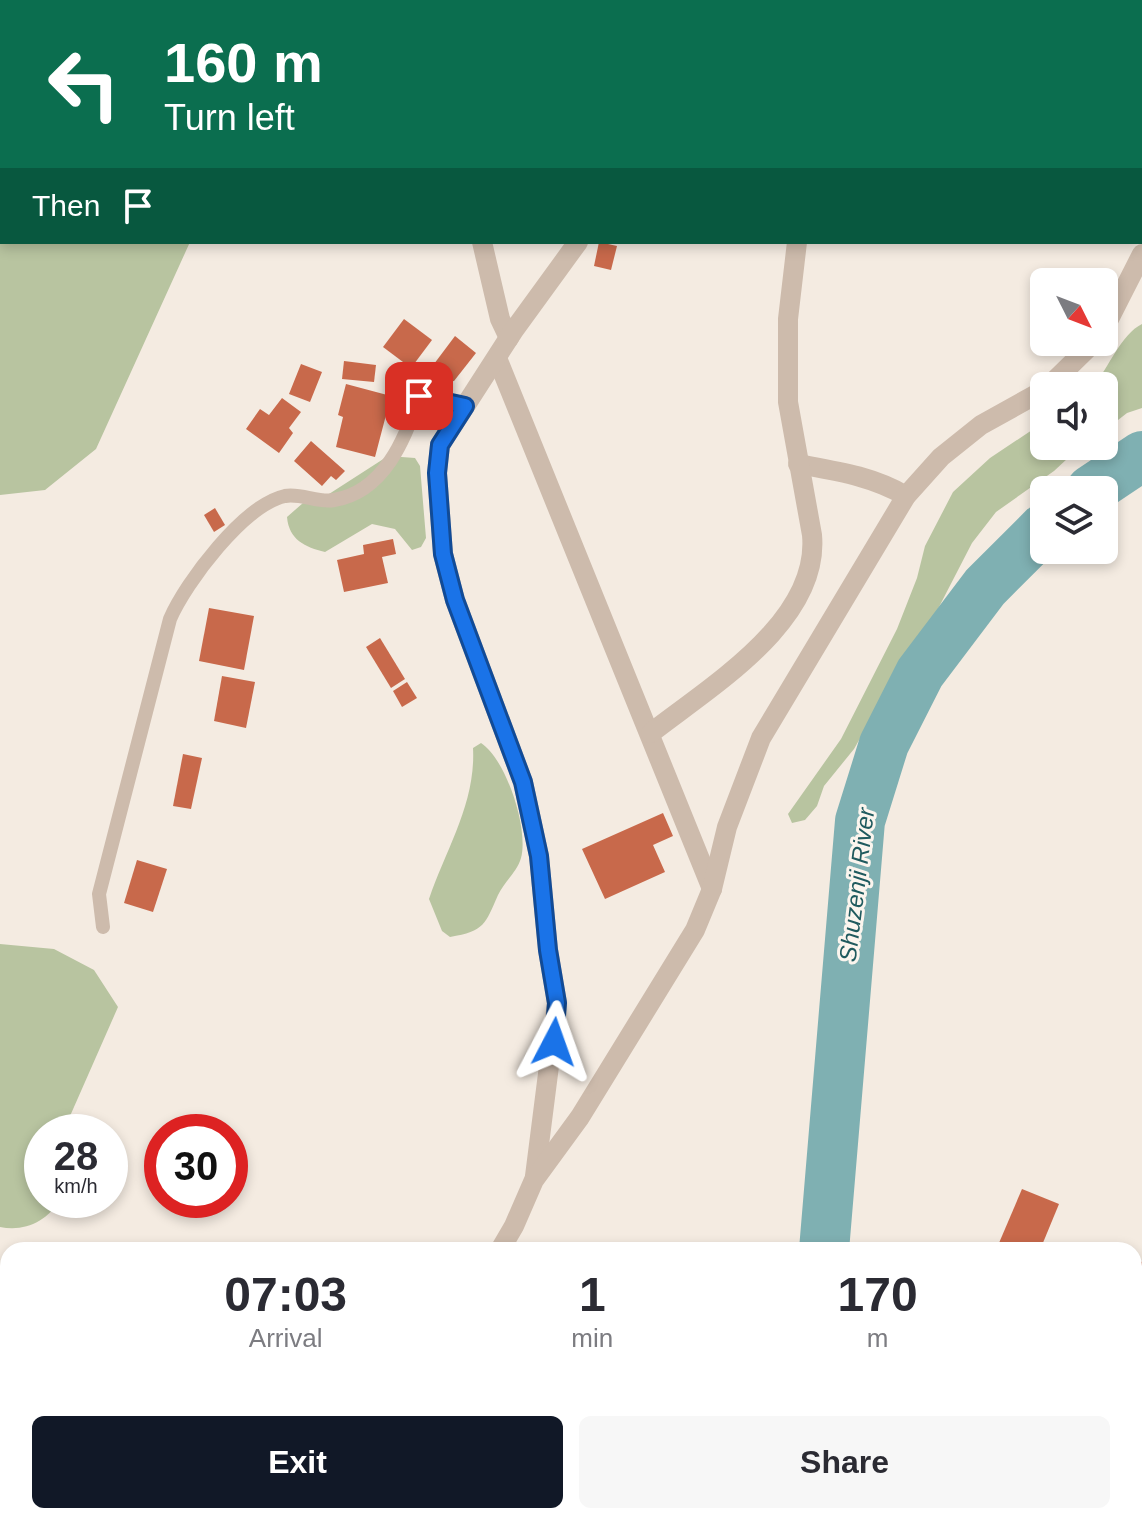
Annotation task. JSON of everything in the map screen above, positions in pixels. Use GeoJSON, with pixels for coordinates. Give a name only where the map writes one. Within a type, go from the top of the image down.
{"type":"FeatureCollection","features":[{"type":"Feature","properties":{"kind":"street"},"geometry":{"type":"LineString","coordinates":[[482,244],[500,319],[509,338]]}},
{"type":"Feature","properties":{"kind":"street"},"geometry":{"type":"LineString","coordinates":[[534,1180],[557,1003],[548,950],[539,856],[523,782],[455,600],[443,554],[437,473],[440,445],[509,338],[577,244]]}},
{"type":"Feature","properties":{"kind":"street"},"geometry":{"type":"LineString","coordinates":[[651,733],[778,628],[810,574],[814,555],[788,402],[787,356],[797,244]]}},
{"type":"Feature","properties":{"kind":"street"},"geometry":{"type":"LineString","coordinates":[[1118,301],[1142,254]]}},
{"type":"Feature","properties":{"kind":"street"},"geometry":{"type":"LineString","coordinates":[[1063,372],[1079,356]]}},
{"type":"Feature","properties":{"kind":"street"},"geometry":{"type":"LineString","coordinates":[[497,358],[712,889]]}},
{"type":"Feature","properties":{"kind":"street"},"geometry":{"type":"LineString","coordinates":[[505,1242],[534,1180],[580,1117],[695,930],[712,889],[727,827],[761,738],[906,496],[941,457],[981,425],[1030,397]]}},
{"type":"Feature","properties":{"kind":"street"},"geometry":{"type":"LineString","coordinates":[[798,464],[851,473],[885,484],[906,496]]}},
{"type":"Feature","properties":{"kind":"lane"},"geometry":{"type":"LineString","coordinates":[[103,927],[99,894],[170,619],[179,597],[206,563],[258,510],[288,495],[330,501],[344,498],[378,475],[396,453],[419,396],[465,406]]}},
{"type":"Feature","properties":{"kind":"green space"},"geometry":{"type":"Polygon","coordinates":[[[0,244],[189,244],[96,449],[45,490],[0,495],[0,244]]]}},
{"type":"Feature","properties":{"kind":"green space"},"geometry":{"type":"Polygon","coordinates":[[[1142,324],[1142,408],[1118,420],[1118,372],[1103,372],[1113,356],[1118,356],[1121,343],[1142,324]]]}},
{"type":"Feature","properties":{"kind":"green space"},"geometry":{"type":"Polygon","coordinates":[[[1030,431],[1030,460],[1066,460],[1047,476],[1030,476],[1030,488],[996,512],[972,543],[924,636],[901,666],[854,749],[824,786],[817,806],[805,820],[792,823],[788,814],[841,739],[897,629],[917,578],[925,546],[953,492],[990,458],[1030,431]]]}},
{"type":"Feature","properties":{"kind":"green space"},"geometry":{"type":"Polygon","coordinates":[[[388,456],[415,458],[420,466],[426,538],[421,547],[412,550],[395,529],[372,524],[325,552],[305,545],[295,537],[287,517],[303,503],[329,494],[388,456]]]}},
{"type":"Feature","properties":{"kind":"green space"},"geometry":{"type":"Polygon","coordinates":[[[481,743],[499,764],[513,796],[522,830],[521,858],[482,925],[450,937],[442,931],[429,899],[465,807],[473,768],[473,748],[481,743]]]}},
{"type":"Feature","properties":{"kind":"green space"},"geometry":{"type":"Polygon","coordinates":[[[0,944],[54,949],[94,970],[118,1007],[71,1114],[24,1114],[24,1218],[43,1218],[18,1228],[0,1227],[0,944]]]}},
{"type":"Feature","properties":{"kind":"building"},"geometry":{"type":"Polygon","coordinates":[[[599,244],[617,246],[611,270],[594,266],[599,244]]]}},
{"type":"Feature","properties":{"kind":"building"},"geometry":{"type":"Polygon","coordinates":[[[404,319],[432,340],[411,368],[383,347],[404,319]]]}},
{"type":"Feature","properties":{"kind":"building"},"geometry":{"type":"Polygon","coordinates":[[[455,336],[476,353],[454,381],[441,383],[428,372],[455,336]]]}},
{"type":"Feature","properties":{"kind":"building"},"geometry":{"type":"Polygon","coordinates":[[[344,361],[376,365],[374,382],[342,379],[344,361]]]}},
{"type":"Feature","properties":{"kind":"building"},"geometry":{"type":"Polygon","coordinates":[[[301,364],[322,372],[310,402],[289,394],[301,364]]]}},
{"type":"Feature","properties":{"kind":"building"},"geometry":{"type":"Polygon","coordinates":[[[346,384],[391,396],[375,457],[336,447],[343,417],[338,415],[346,384]]]}},
{"type":"Feature","properties":{"kind":"building"},"geometry":{"type":"Polygon","coordinates":[[[282,398],[301,412],[289,428],[293,433],[279,453],[246,429],[260,409],[269,415],[282,398]]]}},
{"type":"Feature","properties":{"kind":"building"},"geometry":{"type":"Polygon","coordinates":[[[311,441],[345,471],[336,480],[331,476],[322,486],[294,461],[311,441]]]}},
{"type":"Feature","properties":{"kind":"building"},"geometry":{"type":"Polygon","coordinates":[[[215,508],[225,525],[214,532],[204,515],[215,508]]]}},
{"type":"Feature","properties":{"kind":"building"},"geometry":{"type":"Polygon","coordinates":[[[393,539],[396,554],[382,557],[388,583],[344,592],[337,560],[364,554],[363,545],[393,539]]]}},
{"type":"Feature","properties":{"kind":"building"},"geometry":{"type":"Polygon","coordinates":[[[209,608],[254,616],[244,670],[199,661],[209,608]]]}},
{"type":"Feature","properties":{"kind":"building"},"geometry":{"type":"Polygon","coordinates":[[[380,638],[405,679],[391,688],[366,647],[380,638]]]}},
{"type":"Feature","properties":{"kind":"building"},"geometry":{"type":"Polygon","coordinates":[[[222,676],[255,682],[246,728],[214,721],[222,676]]]}},
{"type":"Feature","properties":{"kind":"building"},"geometry":{"type":"Polygon","coordinates":[[[407,682],[417,698],[402,707],[393,691],[407,682]]]}},
{"type":"Feature","properties":{"kind":"building"},"geometry":{"type":"Polygon","coordinates":[[[183,754],[202,758],[191,809],[173,806],[183,754]]]}},
{"type":"Feature","properties":{"kind":"building"},"geometry":{"type":"Polygon","coordinates":[[[663,813],[673,836],[653,845],[665,872],[605,899],[582,849],[663,813]]]}},
{"type":"Feature","properties":{"kind":"building"},"geometry":{"type":"Polygon","coordinates":[[[137,860],[167,869],[153,912],[124,903],[137,860]]]}},
{"type":"Feature","properties":{"kind":"building"},"geometry":{"type":"Polygon","coordinates":[[[1022,1189],[1059,1204],[1043,1242],[999,1242],[1022,1189]]]}},
{"type":"Feature","properties":{"kind":"waterway","name":"Shuzenji River"},"geometry":{"type":"LineString","coordinates":[[1112,476],[1142,456]]}},
{"type":"Feature","properties":{"kind":"waterway","name":"Shuzenji River"},"geometry":{"type":"LineString","coordinates":[[825,1242],[860,821],[884,744],[920,673],[985,587],[1030,542]]}},
{"type":"Feature","properties":{"kind":"route"},"geometry":{"type":"LineString","coordinates":[[419,396],[465,406],[440,445],[437,473],[443,554],[455,600],[523,782],[539,856],[548,950],[557,1003],[554,1042]]}}]}
